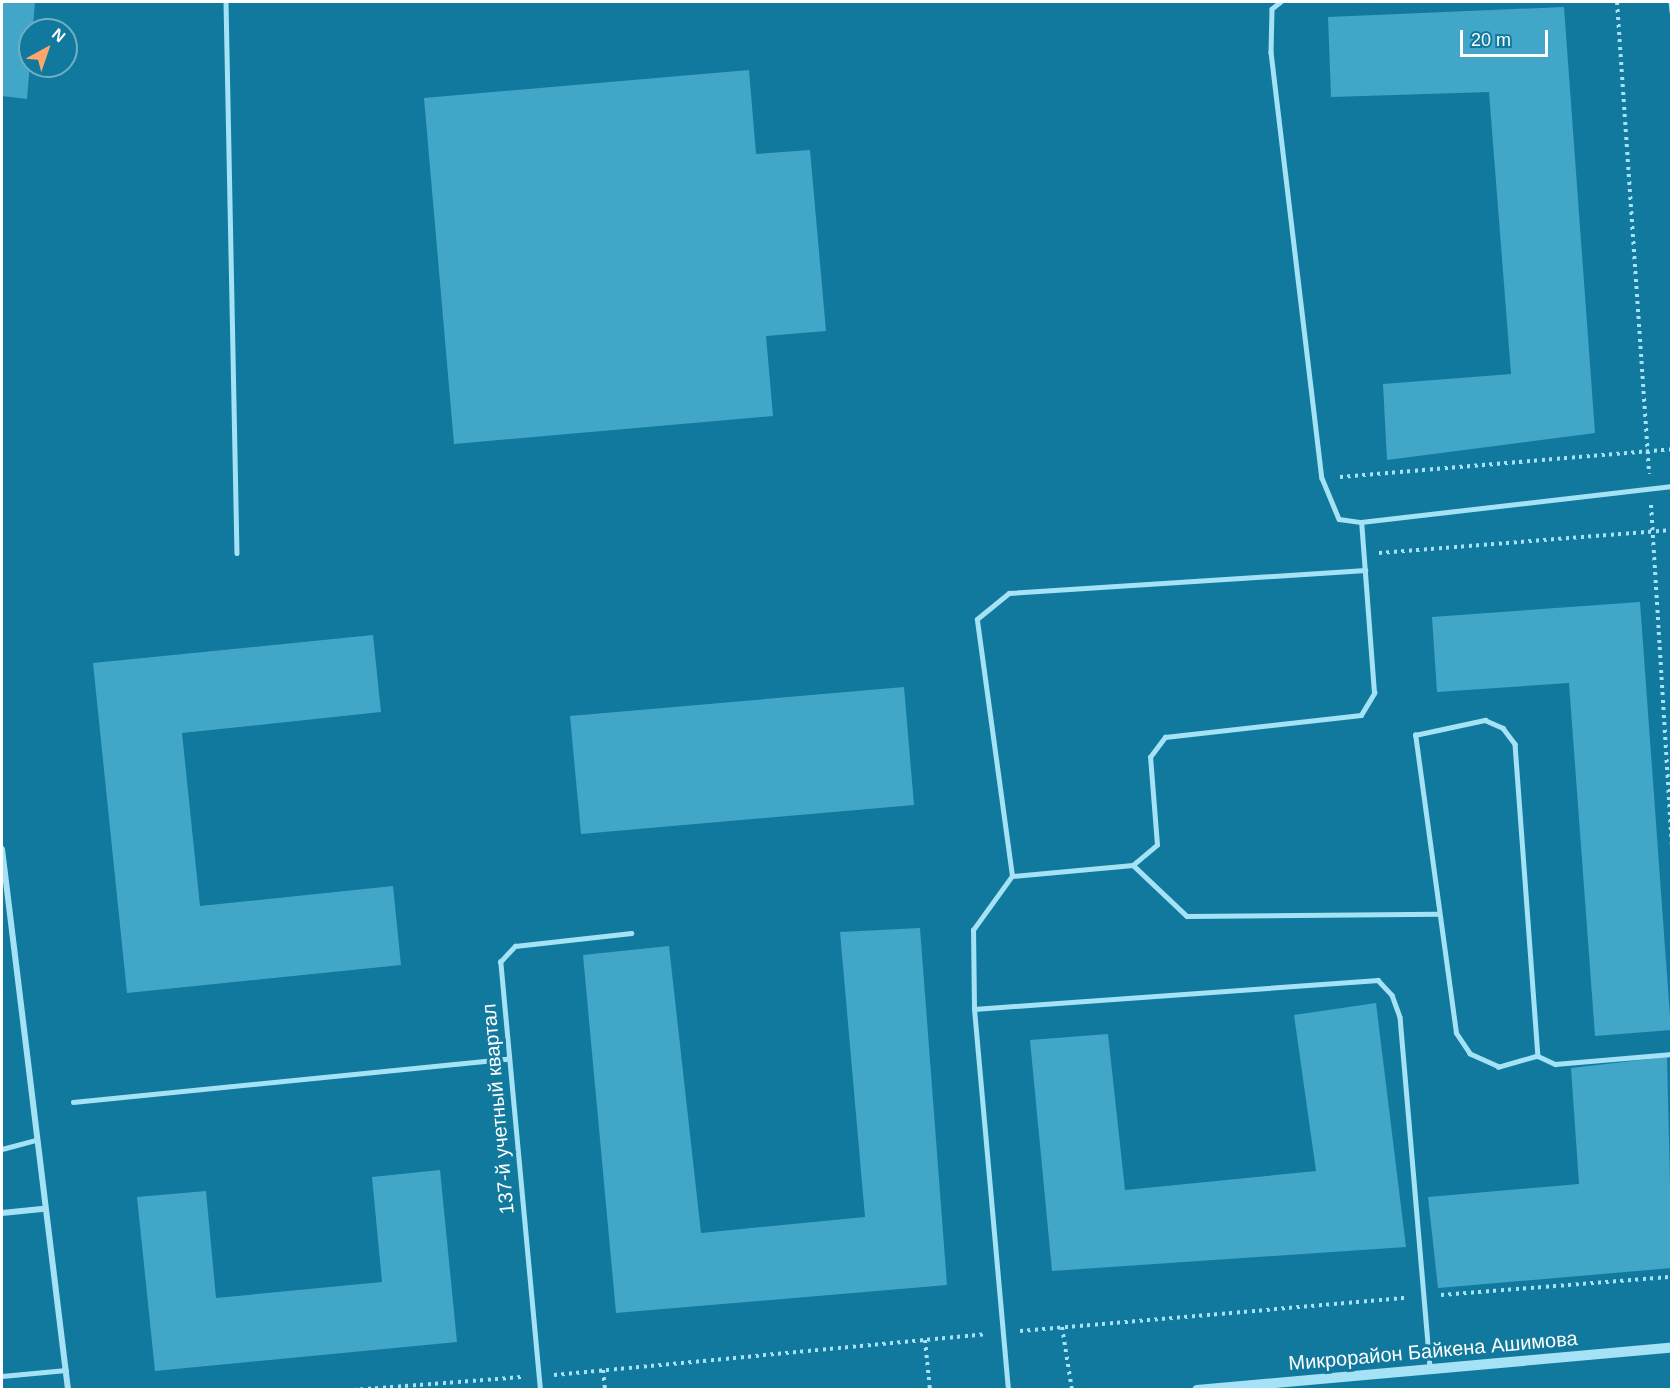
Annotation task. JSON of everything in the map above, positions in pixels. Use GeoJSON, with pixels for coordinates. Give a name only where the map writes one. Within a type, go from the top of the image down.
{"type":"FeatureCollection","features":[{"type":"Feature","properties":{"kind":"street"},"geometry":{"type":"LineString","coordinates":[[2,849],[42,1209],[68,1389]]}},
{"type":"Feature","properties":{"kind":"street"},"geometry":{"type":"LineString","coordinates":[[2,1213],[42,1209]]}},
{"type":"Feature","properties":{"kind":"street","name":"Микрорайон Байкена Ашимова"},"geometry":{"type":"LineString","coordinates":[[1197,1389],[1671,1348]]}},
{"type":"Feature","properties":{"kind":"lane"},"geometry":{"type":"LineString","coordinates":[[226,2],[237,553]]}},
{"type":"Feature","properties":{"kind":"lane"},"geometry":{"type":"LineString","coordinates":[[1269,2],[1272,9],[1270,52],[1322,478],[1339,519],[1361,522],[1671,486]]}},
{"type":"Feature","properties":{"kind":"lane"},"geometry":{"type":"LineString","coordinates":[[1272,9],[1281,2]]}},
{"type":"Feature","properties":{"kind":"lane"},"geometry":{"type":"LineString","coordinates":[[1671,2],[1671,12]]}},
{"type":"Feature","properties":{"kind":"lane"},"geometry":{"type":"LineString","coordinates":[[1012,876],[1133,865],[1157,845],[1150,757],[1165,737],[1361,715],[1374,693],[1361,522]]}},
{"type":"Feature","properties":{"kind":"lane"},"geometry":{"type":"LineString","coordinates":[[1008,1389],[974,1009],[974,930],[1012,876],[977,619],[1009,593],[1365,570]]}},
{"type":"Feature","properties":{"kind":"lane"},"geometry":{"type":"LineString","coordinates":[[1538,1056],[1515,744],[1503,728],[1485,720],[1415,735],[1437,914],[1456,1033],[1465,1047],[1499,1067],[1538,1056],[1555,1064],[1671,1054]]}},
{"type":"Feature","properties":{"kind":"lane"},"geometry":{"type":"LineString","coordinates":[[1133,865],[1187,916],[1437,914]]}},
{"type":"Feature","properties":{"kind":"lane","name":"137-й учетный квартал"},"geometry":{"type":"LineString","coordinates":[[540,1389],[507,1059],[500,962],[515,946],[630,933]]}},
{"type":"Feature","properties":{"kind":"lane"},"geometry":{"type":"LineString","coordinates":[[974,1009],[1378,980],[1392,995],[1400,1017],[1430,1369]]}},
{"type":"Feature","properties":{"kind":"lane"},"geometry":{"type":"LineString","coordinates":[[73,1102],[507,1059]]}},
{"type":"Feature","properties":{"kind":"lane"},"geometry":{"type":"LineString","coordinates":[[2,1149],[35,1140]]}},
{"type":"Feature","properties":{"kind":"lane"},"geometry":{"type":"LineString","coordinates":[[2,1376],[66,1370]]}},
{"type":"Feature","properties":{"kind":"path"},"geometry":{"type":"LineString","coordinates":[[1617,2],[1650,488],[1671,850]]}},
{"type":"Feature","properties":{"kind":"path"},"geometry":{"type":"LineString","coordinates":[[1322,478],[1671,449]]}},
{"type":"Feature","properties":{"kind":"path"},"geometry":{"type":"LineString","coordinates":[[1363,554],[1652,534],[1671,530]]}},
{"type":"Feature","properties":{"kind":"path"},"geometry":{"type":"LineString","coordinates":[[1062,1327],[1072,1389]]}},
{"type":"Feature","properties":{"kind":"path"},"geometry":{"type":"LineString","coordinates":[[924,1339],[930,1389]]}},
{"type":"Feature","properties":{"kind":"path"},"geometry":{"type":"LineString","coordinates":[[603,1370],[605,1389]]}},
{"type":"Feature","properties":{"kind":"path"},"geometry":{"type":"LineString","coordinates":[[463,1382],[464,1389]]}},
{"type":"Feature","properties":{"kind":"building"},"geometry":{"type":"Polygon","coordinates":[[[2,2],[35,2],[34,18],[18,18],[18,78],[29,78],[27,99],[2,96],[2,2]]]}},
{"type":"Feature","properties":{"kind":"building"},"geometry":{"type":"Polygon","coordinates":[[[1564,7],[1595,433],[1387,460],[1383,384],[1511,374],[1489,92],[1331,97],[1328,17],[1564,7]]]}},
{"type":"Feature","properties":{"kind":"building"},"geometry":{"type":"Polygon","coordinates":[[[749,70],[756,154],[810,150],[826,331],[766,336],[773,416],[454,444],[424,98],[749,70]]]}},
{"type":"Feature","properties":{"kind":"building"},"geometry":{"type":"Polygon","coordinates":[[[1640,602],[1671,1030],[1595,1036],[1569,683],[1437,692],[1432,617],[1640,602]]]}},
{"type":"Feature","properties":{"kind":"building"},"geometry":{"type":"Polygon","coordinates":[[[373,635],[381,712],[182,733],[200,906],[393,886],[401,965],[127,993],[93,663],[373,635]]]}},
{"type":"Feature","properties":{"kind":"building"},"geometry":{"type":"Polygon","coordinates":[[[904,687],[914,805],[581,834],[570,716],[904,687]]]}},
{"type":"Feature","properties":{"kind":"building"},"geometry":{"type":"Polygon","coordinates":[[[920,928],[947,1285],[616,1313],[583,955],[669,946],[701,1233],[865,1217],[840,932],[920,928]]]}},
{"type":"Feature","properties":{"kind":"building"},"geometry":{"type":"Polygon","coordinates":[[[1376,1003],[1406,1247],[1052,1271],[1030,1040],[1108,1034],[1125,1190],[1316,1171],[1294,1015],[1376,1003]]]}},
{"type":"Feature","properties":{"kind":"building"},"geometry":{"type":"Polygon","coordinates":[[[1667,1057],[1672,1268],[1438,1288],[1428,1197],[1579,1184],[1571,1068],[1667,1057]]]}},
{"type":"Feature","properties":{"kind":"building"},"geometry":{"type":"Polygon","coordinates":[[[440,1170],[457,1342],[155,1371],[137,1197],[206,1191],[216,1298],[382,1282],[372,1177],[440,1170]]]}}]}
